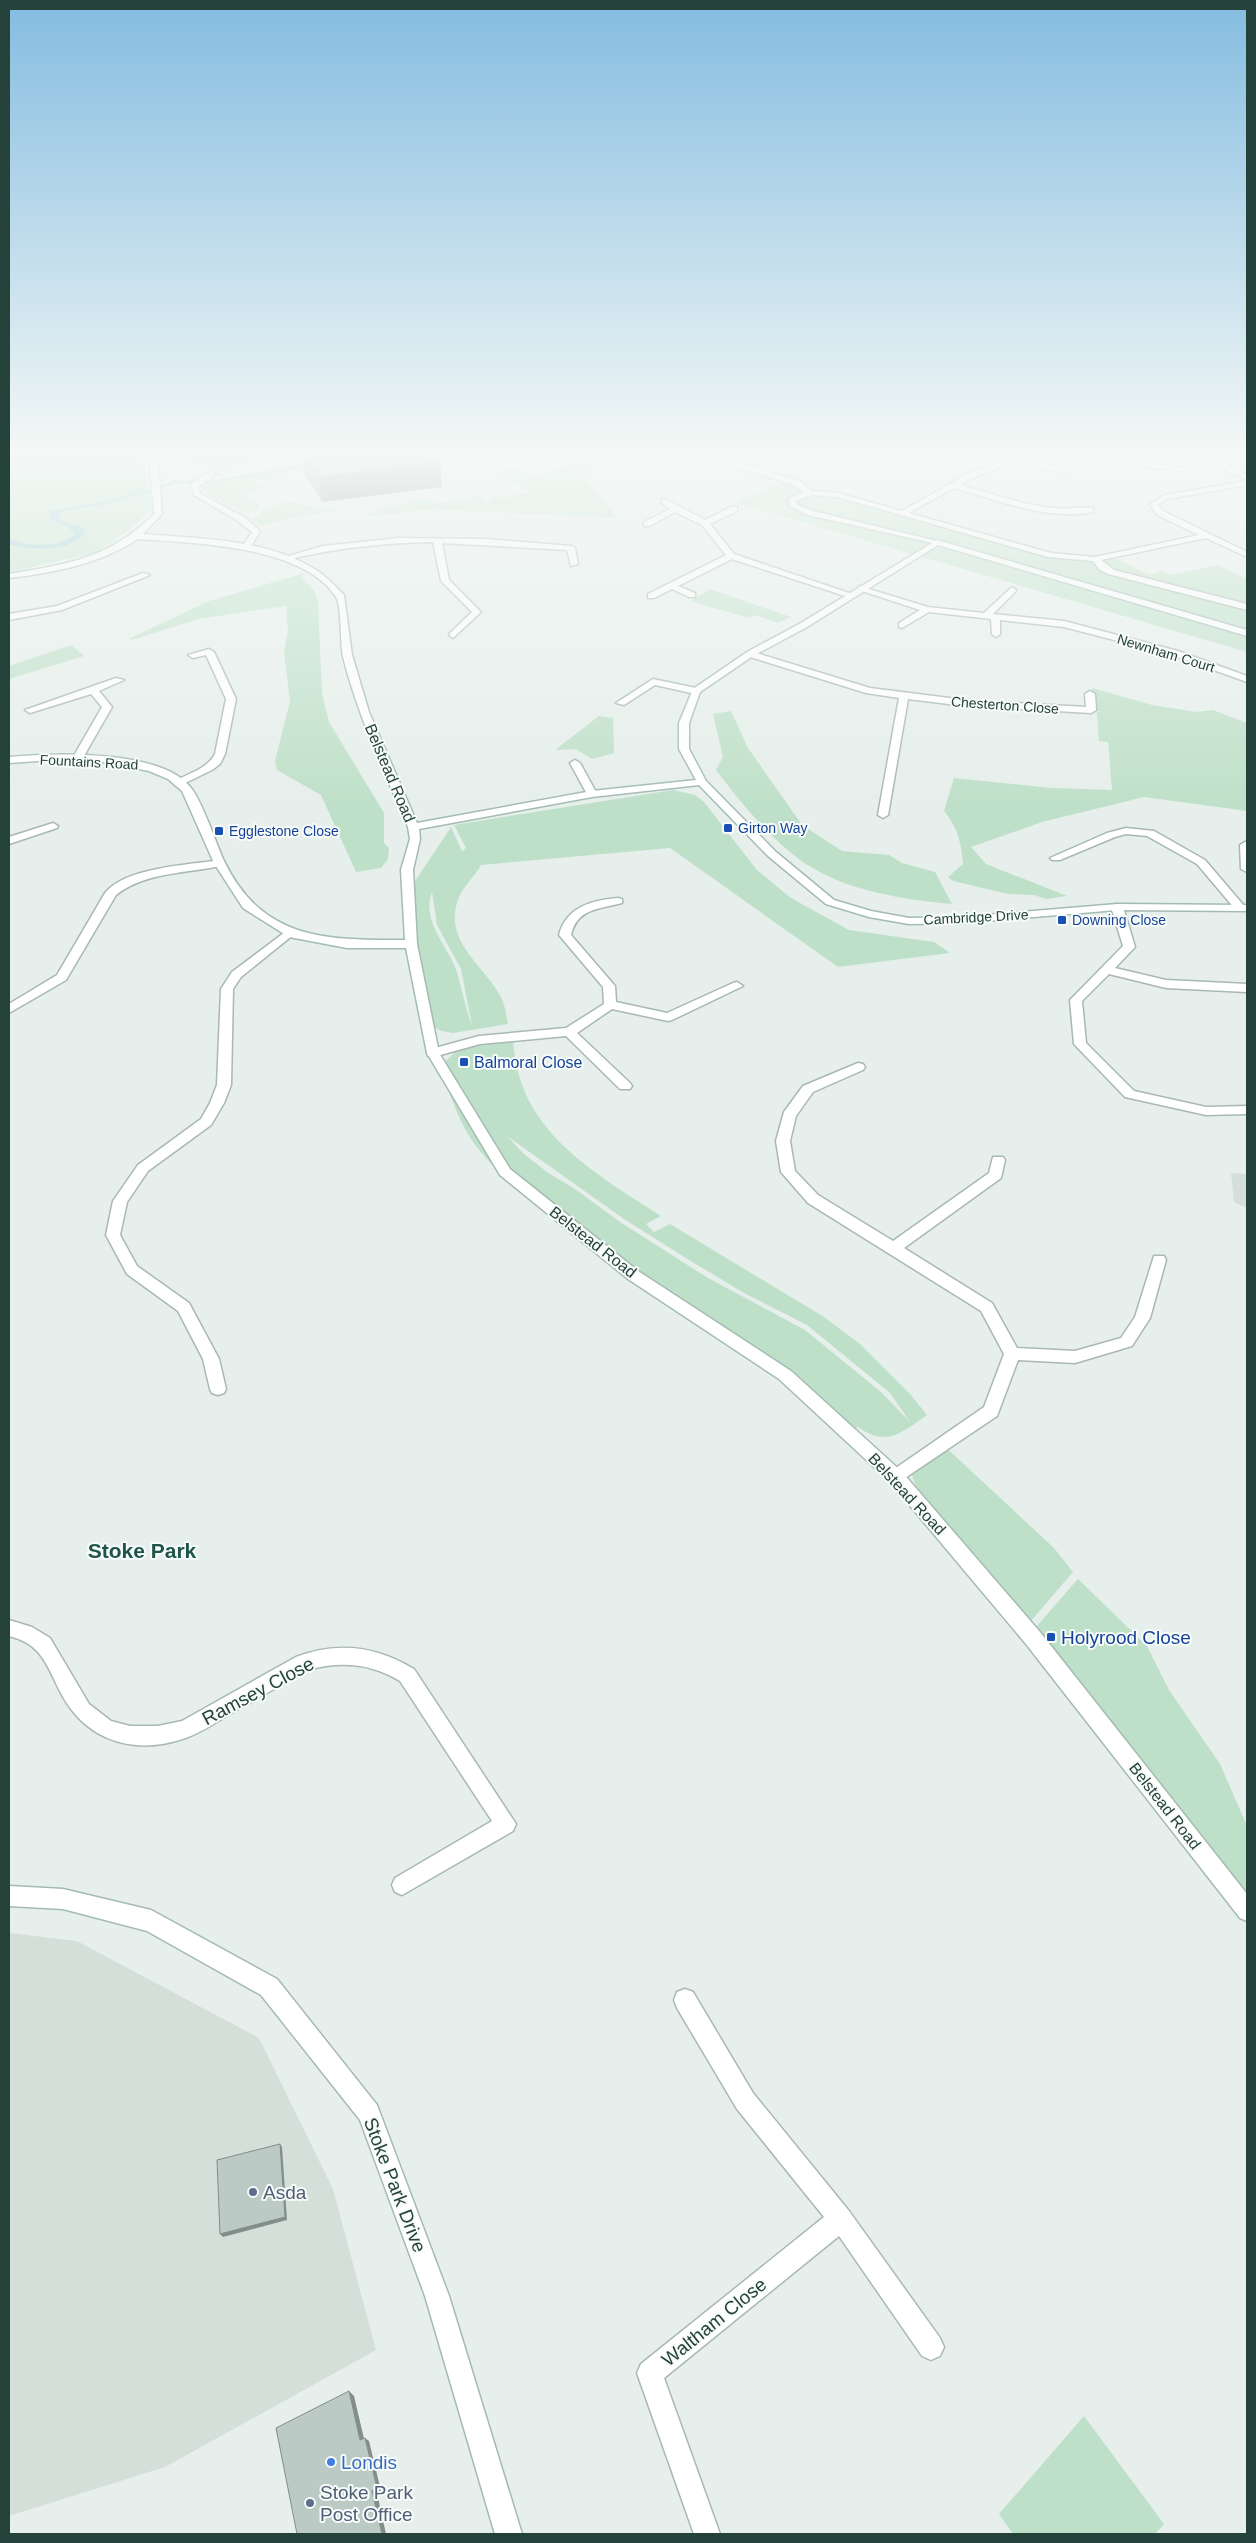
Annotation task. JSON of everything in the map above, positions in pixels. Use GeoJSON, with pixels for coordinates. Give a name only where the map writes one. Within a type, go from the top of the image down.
{"type":"FeatureCollection","features":[{"type":"Feature","properties":{"kind":"street"},"geometry":{"type":"LineString","coordinates":[[9,576],[45,569]]}},
{"type":"Feature","properties":{"kind":"street","name":"Belstead Road"},"geometry":{"type":"LineString","coordinates":[[307,569],[314,572],[341,597],[346,655],[364,712],[413,827],[415,839],[406,870],[411,944],[433,1053],[505,1172],[633,1275],[785,1375],[896,1477],[1033,1638],[1247,1911]]}},
{"type":"Feature","properties":{"kind":"street"},"geometry":{"type":"LineString","coordinates":[[442,569],[445,581],[477,612],[452,635]]}},
{"type":"Feature","properties":{"kind":"street"},"geometry":{"type":"LineString","coordinates":[[651,596],[706,569]]}},
{"type":"Feature","properties":{"kind":"street"},"geometry":{"type":"LineString","coordinates":[[771,569],[851,594]]}},
{"type":"Feature","properties":{"kind":"street"},"geometry":{"type":"LineString","coordinates":[[621,703],[653,682],[696,691],[750,654],[804,625],[894,569]]}},
{"type":"Feature","properties":{"kind":"street"},"geometry":{"type":"LineString","coordinates":[[1028,569],[1247,633]]}},
{"type":"Feature","properties":{"kind":"street"},"geometry":{"type":"LineString","coordinates":[[1104,569],[1247,607]]}},
{"type":"Feature","properties":{"kind":"street"},"geometry":{"type":"LineString","coordinates":[[9,617],[59,608],[146,575]]}},
{"type":"Feature","properties":{"kind":"street"},"geometry":{"type":"LineString","coordinates":[[672,586],[692,595]]}},
{"type":"Feature","properties":{"kind":"street","name":"Newnham Court"},"geometry":{"type":"LineString","coordinates":[[862,588],[927,609],[1064,624],[1174,653],[1247,678]]}},
{"type":"Feature","properties":{"kind":"street"},"geometry":{"type":"LineString","coordinates":[[996,634],[990,616],[1012,590]]}},
{"type":"Feature","properties":{"kind":"street"},"geometry":{"type":"LineString","coordinates":[[902,625],[927,609]]}},
{"type":"Feature","properties":{"kind":"street"},"geometry":{"type":"LineString","coordinates":[[192,655],[209,652],[230,699],[220,754],[216,762],[181,782],[187,789],[220,863],[247,906],[289,933],[348,944],[411,944]]}},
{"type":"Feature","properties":{"kind":"street","name":"Chesterton Close"},"geometry":{"type":"LineString","coordinates":[[750,654],[794,666],[869,691],[904,696],[965,703],[1091,710],[1090,694]]}},
{"type":"Feature","properties":{"kind":"street"},"geometry":{"type":"LineString","coordinates":[[30,710],[119,680]]}},
{"type":"Feature","properties":{"kind":"street"},"geometry":{"type":"LineString","coordinates":[[77,759],[107,707],[93,690]]}},
{"type":"Feature","properties":{"kind":"street","name":"Cambridge Drive"},"geometry":{"type":"LineString","coordinates":[[696,691],[684,723],[684,749],[702,782],[772,854],[830,902],[868,914],[909,921],[962,920],[1118,907],[1243,907]]}},
{"type":"Feature","properties":{"kind":"street"},"geometry":{"type":"LineString","coordinates":[[883,814],[904,696]]}},
{"type":"Feature","properties":{"kind":"street","name":"Fountains Road"},"geometry":{"type":"LineString","coordinates":[[9,760],[77,759],[146,765],[181,782]]}},
{"type":"Feature","properties":{"kind":"street"},"geometry":{"type":"LineString","coordinates":[[575,763],[592,794]]}},
{"type":"Feature","properties":{"kind":"street"},"geometry":{"type":"LineString","coordinates":[[413,827],[592,794],[702,782]]}},
{"type":"Feature","properties":{"kind":"street"},"geometry":{"type":"LineString","coordinates":[[9,841],[53,826]]}},
{"type":"Feature","properties":{"kind":"street"},"geometry":{"type":"LineString","coordinates":[[1056,858],[1082,849],[1111,835],[1126,831],[1150,833],[1201,862],[1243,907]]}},
{"type":"Feature","properties":{"kind":"street"},"geometry":{"type":"LineString","coordinates":[[1244,845],[1247,869]]}},
{"type":"Feature","properties":{"kind":"street"},"geometry":{"type":"LineString","coordinates":[[9,1009],[62,977],[111,892],[120,884],[135,878],[220,863]]}},
{"type":"Feature","properties":{"kind":"street"},"geometry":{"type":"LineString","coordinates":[[610,1005],[609,986],[566,935],[566,925],[576,913],[606,902],[618,901]]}},
{"type":"Feature","properties":{"kind":"street"},"geometry":{"type":"LineString","coordinates":[[1118,907],[1129,947],[1076,1000],[1080,1044],[1130,1094],[1206,1110],[1247,1110]]}},
{"type":"Feature","properties":{"kind":"street"},"geometry":{"type":"LineString","coordinates":[[218,1390],[211,1359],[184,1307],[132,1270],[113,1235],[120,1201],[143,1168],[206,1122],[217,1103],[224,1085],[227,989],[236,975],[289,933]]}},
{"type":"Feature","properties":{"kind":"street"},"geometry":{"type":"LineString","coordinates":[[1105,969],[1166,984],[1247,988]]}},
{"type":"Feature","properties":{"kind":"street"},"geometry":{"type":"LineString","coordinates":[[433,1053],[479,1040],[569,1032],[610,1005],[668,1016],[738,986]]}},
{"type":"Feature","properties":{"kind":"street"},"geometry":{"type":"LineString","coordinates":[[569,1032],[625,1086]]}},
{"type":"Feature","properties":{"kind":"street"},"geometry":{"type":"LineString","coordinates":[[858,1067],[808,1089],[789,1115],[783,1141],[788,1172],[813,1199],[987,1307],[1012,1354],[991,1411],[896,1477]]}},
{"type":"Feature","properties":{"kind":"street"},"geometry":{"type":"LineString","coordinates":[[894,1248],[996,1175],[998,1160]]}},
{"type":"Feature","properties":{"kind":"street"},"geometry":{"type":"LineString","coordinates":[[1012,1354],[1075,1357],[1126,1342],[1142,1318],[1159,1260]]}},
{"type":"Feature","properties":{"kind":"street","name":"Ramsey Close"},"geometry":{"type":"LineString","coordinates":[[9,1628],[30,1634],[48,1648],[82,1710],[93,1721],[108,1730],[138,1736],[165,1735],[186,1729],[303,1663],[319,1658],[335,1655],[367,1656],[395,1666],[407,1675],[506,1824],[402,1885]]}},
{"type":"Feature","properties":{"kind":"street","name":"Stoke Park Drive"},"geometry":{"type":"LineString","coordinates":[[9,1896],[63,1899],[151,1921],[269,1987],[369,2113],[437,2296],[509,2534]]}},
{"type":"Feature","properties":{"kind":"street"},"geometry":{"type":"LineString","coordinates":[[685,2000],[744,2101],[841,2219],[931,2347]]}},
{"type":"Feature","properties":{"kind":"street","name":"Waltham Close"},"geometry":{"type":"LineString","coordinates":[[707,2534],[650,2373],[841,2219]]}},
{"type":"Feature","properties":{"kind":"shaded area"},"geometry":{"type":"Polygon","coordinates":[[[1231,1173],[1247,1174],[1247,1208],[1234,1202],[1231,1173]]]}},
{"type":"Feature","properties":{"kind":"shaded area"},"geometry":{"type":"Polygon","coordinates":[[[9,1933],[77,1941],[259,2038],[333,2189],[376,2350],[165,2467],[9,2516],[9,1933]]]}},
{"type":"Feature","properties":{"kind":"green space"},"geometry":{"type":"Polygon","coordinates":[[[9,569],[24,569],[9,572],[9,569]]]}},
{"type":"Feature","properties":{"kind":"green space"},"geometry":{"type":"Polygon","coordinates":[[[962,569],[1136,569],[1149,575],[1162,571],[1170,575],[1200,569],[1225,569],[1247,579],[1247,652],[962,569]]]}},
{"type":"Feature","properties":{"kind":"green space"},"geometry":{"type":"Polygon","coordinates":[[[305,573],[302,577],[315,592],[318,602],[322,694],[329,722],[384,813],[384,843],[389,848],[388,859],[381,868],[356,872],[321,795],[277,770],[275,761],[290,701],[284,652],[288,630],[286,606],[198,619],[132,640],[129,639],[209,601],[305,573]]]}},
{"type":"Feature","properties":{"kind":"green space"},"geometry":{"type":"Polygon","coordinates":[[[710,589],[791,617],[778,623],[756,615],[749,618],[691,601],[710,589]]]}},
{"type":"Feature","properties":{"kind":"green space"},"geometry":{"type":"Polygon","coordinates":[[[71,645],[84,656],[9,679],[9,666],[71,645]]]}},
{"type":"Feature","properties":{"kind":"green space"},"geometry":{"type":"Polygon","coordinates":[[[1092,688],[1152,705],[1196,712],[1213,710],[1247,723],[1247,811],[1144,797],[1042,822],[971,847],[986,864],[1067,896],[1046,899],[1034,895],[1008,894],[953,881],[948,877],[963,864],[958,836],[953,823],[944,811],[954,778],[1052,788],[1112,790],[1108,742],[1099,741],[1097,713],[1093,712],[1102,712],[1093,711],[1092,688]]]}},
{"type":"Feature","properties":{"kind":"green space"},"geometry":{"type":"Polygon","coordinates":[[[731,711],[748,748],[802,825],[842,851],[889,855],[902,863],[935,872],[952,904],[888,895],[846,883],[807,865],[779,843],[750,813],[716,770],[723,757],[713,714],[731,711]]]}},
{"type":"Feature","properties":{"kind":"green space"},"geometry":{"type":"Polygon","coordinates":[[[599,716],[613,718],[614,753],[592,759],[576,749],[555,750],[599,716]]]}},
{"type":"Feature","properties":{"kind":"green space"},"geometry":{"type":"Polygon","coordinates":[[[673,790],[695,795],[704,802],[757,870],[791,898],[849,930],[934,942],[950,953],[838,967],[670,848],[481,865],[458,900],[455,915],[456,928],[468,952],[501,997],[508,1024],[453,1033],[442,1031],[427,1023],[403,899],[451,827],[462,851],[466,848],[454,825],[673,790]],[[432,892],[430,914],[433,924],[457,972],[472,1025],[461,969],[437,925],[432,892]]]}},
{"type":"Feature","properties":{"kind":"green space"},"geometry":{"type":"Polygon","coordinates":[[[513,1037],[517,1070],[528,1098],[543,1123],[562,1144],[585,1164],[661,1216],[646,1224],[654,1232],[670,1224],[824,1317],[860,1344],[910,1394],[927,1415],[902,1432],[886,1437],[868,1433],[858,1427],[852,1429],[532,1202],[496,1169],[480,1151],[461,1121],[441,1066],[459,1048],[513,1037]],[[507,1136],[524,1154],[547,1172],[578,1191],[620,1222],[708,1278],[805,1330],[881,1392],[910,1422],[890,1393],[807,1325],[744,1293],[624,1219],[507,1136]]]}},
{"type":"Feature","properties":{"kind":"green space"},"geometry":{"type":"Polygon","coordinates":[[[940,1442],[1054,1548],[1073,1572],[1030,1622],[916,1495],[917,1489],[911,1473],[940,1442]]]}},
{"type":"Feature","properties":{"kind":"green space"},"geometry":{"type":"Polygon","coordinates":[[[1078,1579],[1147,1646],[1169,1690],[1220,1764],[1247,1826],[1247,1911],[1112,1742],[1035,1628],[1078,1579]]]}},
{"type":"Feature","properties":{"kind":"green space"},"geometry":{"type":"Polygon","coordinates":[[[1084,2416],[1164,2524],[1155,2534],[1013,2534],[999,2514],[1084,2416]]]}},
{"type":"Feature","properties":{"kind":"building","name":"Asda"},"geometry":{"type":"Polygon","coordinates":[[[280,2144],[285,2217],[220,2234],[217,2160],[280,2144]]]}},
{"type":"Feature","properties":{"kind":"building","name":"Londis"},"geometry":{"type":"Polygon","coordinates":[[[349,2391],[360,2440],[365,2438],[377,2488],[372,2491],[382,2534],[297,2534],[276,2428],[349,2391]]]}},
{"type":"Feature","properties":{"kind":"place","name":"Girton Way"},"geometry":{"type":"Point","coordinates":[728,828]}},
{"type":"Feature","properties":{"kind":"place","name":"Egglestone Close"},"geometry":{"type":"Point","coordinates":[219,831]}},
{"type":"Feature","properties":{"kind":"place","name":"Downing Close"},"geometry":{"type":"Point","coordinates":[1062,920]}},
{"type":"Feature","properties":{"kind":"place","name":"Balmoral Close"},"geometry":{"type":"Point","coordinates":[464,1062]}},
{"type":"Feature","properties":{"kind":"place","name":"Holyrood Close"},"geometry":{"type":"Point","coordinates":[1051,1637]}},
{"type":"Feature","properties":{"kind":"place","name":"Asda"},"geometry":{"type":"Point","coordinates":[253,2192]}},
{"type":"Feature","properties":{"kind":"place","name":"Londis"},"geometry":{"type":"Point","coordinates":[331,2462]}},
{"type":"Feature","properties":{"kind":"place","name":"Stoke Park Post Office"},"geometry":{"type":"Point","coordinates":[310,2503]}},
{"type":"Feature","properties":{"kind":"district","name":"Stoke Park"},"geometry":{"type":"Point","coordinates":[142,1550]}}]}
